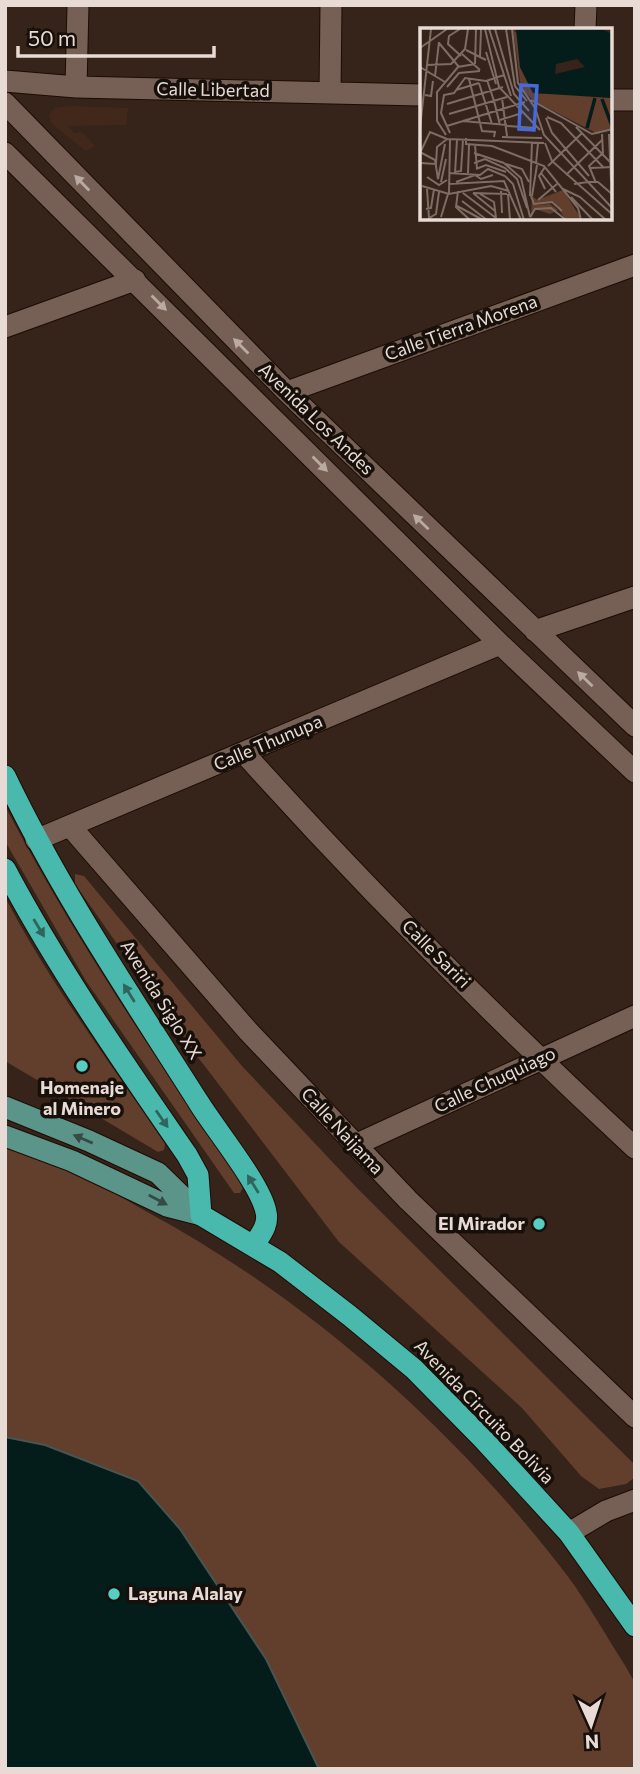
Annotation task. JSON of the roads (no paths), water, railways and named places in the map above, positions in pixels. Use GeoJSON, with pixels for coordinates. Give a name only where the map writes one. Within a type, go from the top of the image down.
{"type":"FeatureCollection","features":[{"type":"Feature","properties":{"kind":"highway","name":"Avenida Siglo XX"},"geometry":{"type":"LineString","coordinates":[[5,776],[36,840],[188,1086],[258,1190],[266,1211],[266,1226],[254,1245]]}},
{"type":"Feature","properties":{"kind":"highway"},"geometry":{"type":"LineString","coordinates":[[5,869],[101,1031],[187,1155],[198,1175],[201,1215]]}},
{"type":"Feature","properties":{"kind":"highway","name":"Avenida Circuito Bolivia"},"geometry":{"type":"LineString","coordinates":[[201,1215],[280,1262],[350,1315],[414,1369],[569,1533],[635,1626]]}},
{"type":"Feature","properties":{"kind":"main road","name":"Avenida Circuito Bolivia"},"geometry":{"type":"LineString","coordinates":[[5,1107],[158,1172],[201,1215]]}},
{"type":"Feature","properties":{"kind":"main road","name":"Avenida Circuito Bolivia"},"geometry":{"type":"LineString","coordinates":[[5,1136],[72,1161],[167,1206],[201,1215]]}},
{"type":"Feature","properties":{"kind":"street"},"geometry":{"type":"LineString","coordinates":[[76,87],[78,5]]}},
{"type":"Feature","properties":{"kind":"street"},"geometry":{"type":"LineString","coordinates":[[330,93],[331,5]]}},
{"type":"Feature","properties":{"kind":"street"},"geometry":{"type":"LineString","coordinates":[[585,28],[586,5]]}},
{"type":"Feature","properties":{"kind":"street","name":"Calle Libertad"},"geometry":{"type":"LineString","coordinates":[[5,81],[76,87],[420,95]]}},
{"type":"Feature","properties":{"kind":"street"},"geometry":{"type":"LineString","coordinates":[[612,100],[635,100]]}},
{"type":"Feature","properties":{"kind":"street","name":"Avenida Los Andes"},"geometry":{"type":"LineString","coordinates":[[5,103],[287,392],[635,726]]}},
{"type":"Feature","properties":{"kind":"street","name":"Avenida Los Andes"},"geometry":{"type":"LineString","coordinates":[[5,153],[500,644],[635,772]]}},
{"type":"Feature","properties":{"kind":"street","name":"Calle Tierra Morena"},"geometry":{"type":"LineString","coordinates":[[287,392],[635,265]]}},
{"type":"Feature","properties":{"kind":"street"},"geometry":{"type":"LineString","coordinates":[[5,327],[135,280]]}},
{"type":"Feature","properties":{"kind":"street"},"geometry":{"type":"LineString","coordinates":[[535,631],[635,597]]}},
{"type":"Feature","properties":{"kind":"street","name":"Calle Thunupa"},"geometry":{"type":"LineString","coordinates":[[36,840],[500,644]]}},
{"type":"Feature","properties":{"kind":"street","name":"Calle Sariri"},"geometry":{"type":"LineString","coordinates":[[244,753],[308,825],[539,1060],[635,1148]]}},
{"type":"Feature","properties":{"kind":"street","name":"Calle Naijama"},"geometry":{"type":"LineString","coordinates":[[70,826],[248,1031],[355,1145],[472,1263],[635,1417]]}},
{"type":"Feature","properties":{"kind":"street","name":"Calle Chuquiago"},"geometry":{"type":"LineString","coordinates":[[355,1145],[635,1016]]}},
{"type":"Feature","properties":{"kind":"street"},"geometry":{"type":"LineString","coordinates":[[569,1533],[606,1511],[635,1500]]}},
{"type":"Feature","properties":{"kind":"water","name":"Laguna Alalay"},"geometry":{"type":"Polygon","coordinates":[[[5,1437],[45,1445],[138,1481],[180,1529],[266,1659],[319,1769],[5,1769],[5,1437]]]}},
{"type":"Feature","properties":{"kind":"place","name":"Homenaje al Minero"},"geometry":{"type":"Point","coordinates":[82,1066]}},
{"type":"Feature","properties":{"kind":"place","name":"El Mirador"},"geometry":{"type":"Point","coordinates":[539,1224]}},
{"type":"Feature","properties":{"kind":"place","name":"Laguna Alalay"},"geometry":{"type":"Point","coordinates":[114,1594]}}]}
